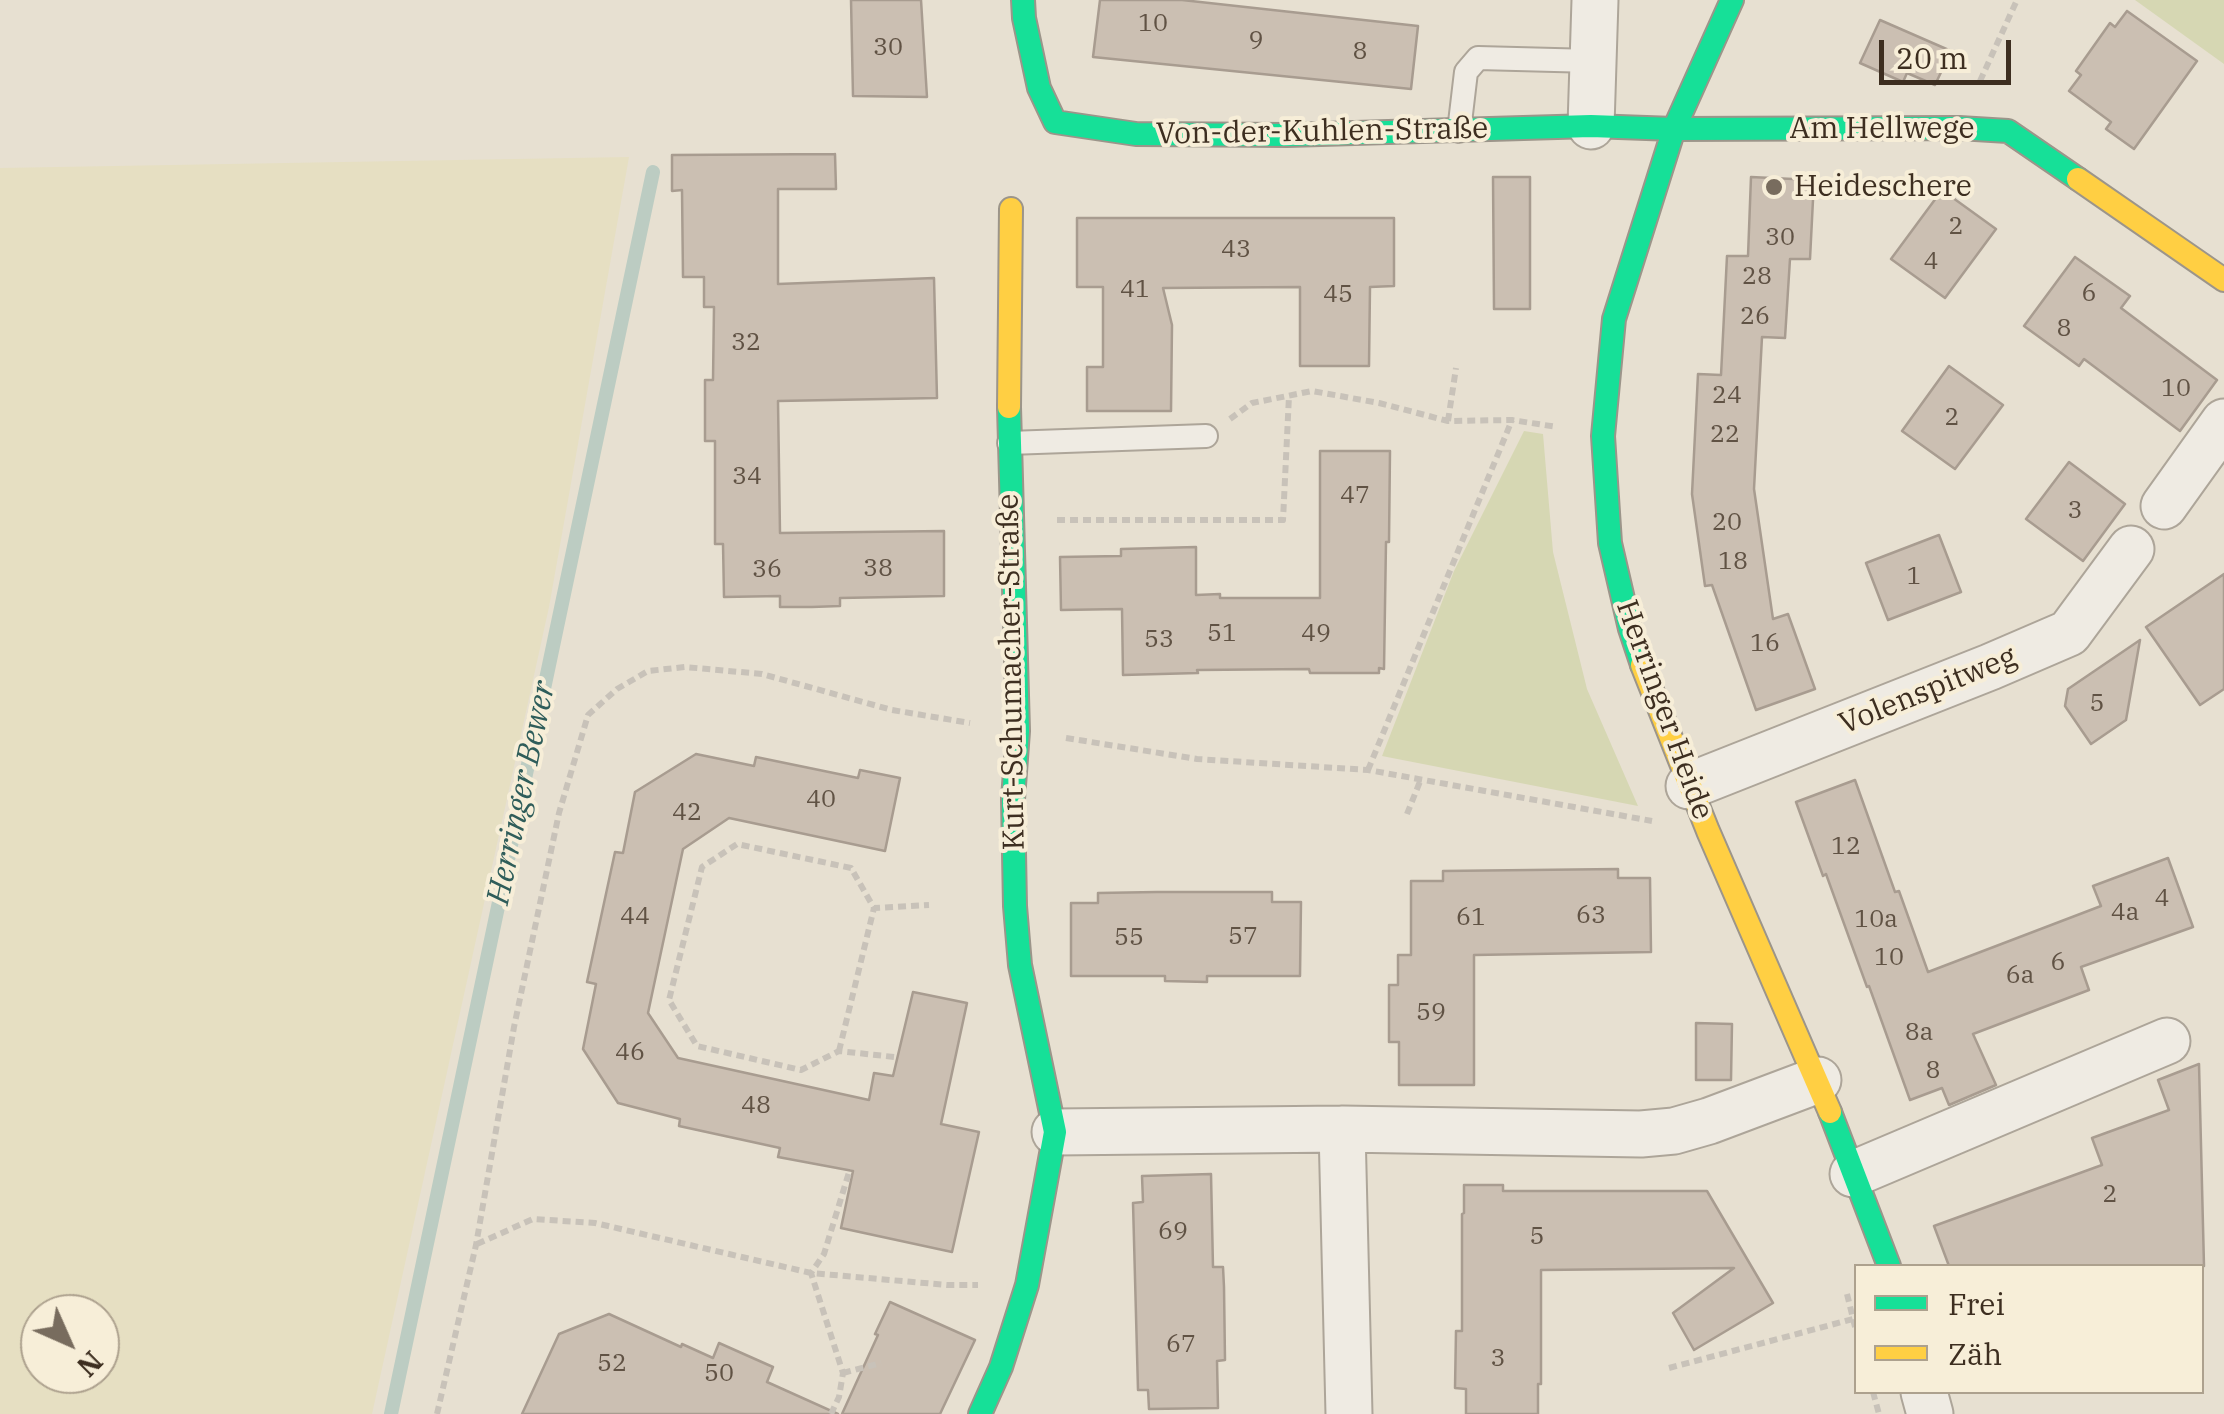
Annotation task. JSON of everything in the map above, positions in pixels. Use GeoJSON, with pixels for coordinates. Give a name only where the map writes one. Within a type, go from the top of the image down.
{"type":"FeatureCollection","features":[{"type":"Feature","properties":{"kind":"street","name":"Von-der-Kuhlen-Straße"},"geometry":{"type":"LineString","coordinates":[[1023,0],[1039,88],[1055,122],[1136,134],[1288,135],[1590,126],[1674,129]]}},
{"type":"Feature","properties":{"kind":"street"},"geometry":{"type":"LineString","coordinates":[[1590,126],[1595,0]]}},
{"type":"Feature","properties":{"kind":"street","name":"Herringer Heide"},"geometry":{"type":"LineString","coordinates":[[1732,0],[1674,129],[1614,319],[1603,436],[1610,543],[1630,628],[1689,786],[1818,1080],[1889,1264]]}},
{"type":"Feature","properties":{"kind":"street","name":"Am Hellwege"},"geometry":{"type":"LineString","coordinates":[[1674,129],[2008,131],[2224,280]]}},
{"type":"Feature","properties":{"kind":"street","name":"Kurt-Schumacher-Straße"},"geometry":{"type":"LineString","coordinates":[[980,1414],[1001,1367],[1027,1286],[1055,1132],[1020,965],[1015,906],[1013,799],[1018,730],[1009,443],[1010,209]]}},
{"type":"Feature","properties":{"kind":"street"},"geometry":{"type":"LineString","coordinates":[[2164,506],[2224,422]]}},
{"type":"Feature","properties":{"kind":"street","name":"Volenspitweg"},"geometry":{"type":"LineString","coordinates":[[1689,786],[2069,633],[2131,550]]}},
{"type":"Feature","properties":{"kind":"street"},"geometry":{"type":"LineString","coordinates":[[1853,1174],[2168,1041]]}},
{"type":"Feature","properties":{"kind":"street"},"geometry":{"type":"LineString","coordinates":[[1055,1132],[1641,1134],[1709,1122],[1818,1080]]}},
{"type":"Feature","properties":{"kind":"street"},"geometry":{"type":"LineString","coordinates":[[1342,1130],[1348,1414]]}},
{"type":"Feature","properties":{"kind":"lane"},"geometry":{"type":"LineString","coordinates":[[1459,131],[1466,72],[1478,58],[1593,61]]}},
{"type":"Feature","properties":{"kind":"lane"},"geometry":{"type":"LineString","coordinates":[[1009,443],[1206,436]]}},
{"type":"Feature","properties":{"kind":"path"},"geometry":{"type":"LineString","coordinates":[[1959,128],[2018,0]]}},
{"type":"Feature","properties":{"kind":"path"},"geometry":{"type":"LineString","coordinates":[[1448,421],[1456,368]]}},
{"type":"Feature","properties":{"kind":"path"},"geometry":{"type":"LineString","coordinates":[[1206,436],[1252,404],[1312,391],[1448,421],[1512,420],[1603,436]]}},
{"type":"Feature","properties":{"kind":"path"},"geometry":{"type":"LineString","coordinates":[[1011,522],[1283,520],[1289,396]]}},
{"type":"Feature","properties":{"kind":"path"},"geometry":{"type":"LineString","coordinates":[[1368,770],[1512,420]]}},
{"type":"Feature","properties":{"kind":"path"},"geometry":{"type":"LineString","coordinates":[[437,1414],[476,1245],[514,1027],[559,813],[588,715],[618,689],[648,671],[685,666],[762,674],[892,710],[1197,759],[1368,770],[1708,832]]}},
{"type":"Feature","properties":{"kind":"path"},"geometry":{"type":"LineString","coordinates":[[1407,814],[1421,779]]}},
{"type":"Feature","properties":{"kind":"path"},"geometry":{"type":"LineString","coordinates":[[839,1051],[874,908],[851,868],[737,844],[702,866],[669,1000],[697,1046],[801,1070],[839,1051],[894,1057]]}},
{"type":"Feature","properties":{"kind":"path"},"geometry":{"type":"LineString","coordinates":[[874,908],[929,905]]}},
{"type":"Feature","properties":{"kind":"path"},"geometry":{"type":"LineString","coordinates":[[811,1273],[824,1254],[850,1169]]}},
{"type":"Feature","properties":{"kind":"path"},"geometry":{"type":"LineString","coordinates":[[476,1245],[534,1219],[596,1223],[811,1273],[947,1285],[1027,1286]]}},
{"type":"Feature","properties":{"kind":"path"},"geometry":{"type":"LineString","coordinates":[[811,1273],[843,1373],[831,1414]]}},
{"type":"Feature","properties":{"kind":"path"},"geometry":{"type":"LineString","coordinates":[[1669,1368],[1854,1320]]}},
{"type":"Feature","properties":{"kind":"path"},"geometry":{"type":"LineString","coordinates":[[843,1373],[881,1363]]}},
{"type":"Feature","properties":{"kind":"shaded area"},"geometry":{"type":"Polygon","coordinates":[[[629,157],[549,607],[372,1414],[0,1414],[0,168],[629,157]]]}},
{"type":"Feature","properties":{"kind":"green space"},"geometry":{"type":"Polygon","coordinates":[[[2135,0],[2224,0],[2224,64],[2135,0]]]}},
{"type":"Feature","properties":{"kind":"green space"},"geometry":{"type":"Polygon","coordinates":[[[1524,431],[1543,434],[1553,552],[1587,689],[1638,806],[1382,756],[1454,571],[1524,431]]]}},
{"type":"Feature","properties":{"kind":"building"},"geometry":{"type":"Polygon","coordinates":[[[851,0],[921,0],[927,97],[853,96],[851,0]]]}},
{"type":"Feature","properties":{"kind":"building"},"geometry":{"type":"Polygon","coordinates":[[[1100,0],[1182,0],[1418,26],[1411,89],[1093,57],[1100,0]]]}},
{"type":"Feature","properties":{"kind":"building"},"geometry":{"type":"Polygon","coordinates":[[[2127,11],[2197,61],[2134,149],[2106,129],[2111,122],[2069,91],[2081,75],[2076,71],[2110,23],[2115,27],[2127,11]]]}},
{"type":"Feature","properties":{"kind":"building"},"geometry":{"type":"Polygon","coordinates":[[[1880,20],[1951,51],[1935,85],[1907,73],[1903,82],[1860,63],[1880,20]]]}},
{"type":"Feature","properties":{"kind":"building"},"geometry":{"type":"Polygon","coordinates":[[[835,154],[836,189],[778,189],[778,284],[934,278],[937,398],[778,401],[780,533],[944,531],[944,596],[840,598],[840,606],[812,607],[780,607],[780,596],[724,597],[723,544],[715,544],[715,441],[705,441],[705,380],[713,380],[714,307],[704,307],[704,277],[683,277],[682,190],[672,191],[672,155],[835,154]]]}},
{"type":"Feature","properties":{"kind":"building"},"geometry":{"type":"Polygon","coordinates":[[[1493,177],[1530,177],[1530,309],[1494,309],[1493,177]]]}},
{"type":"Feature","properties":{"kind":"building"},"geometry":{"type":"Polygon","coordinates":[[[1751,177],[1814,180],[1810,259],[1790,259],[1785,338],[1762,337],[1754,489],[1773,619],[1788,614],[1815,689],[1756,710],[1712,585],[1705,586],[1692,494],[1698,374],[1721,375],[1727,256],[1748,256],[1751,177]]]}},
{"type":"Feature","properties":{"kind":"building"},"geometry":{"type":"Polygon","coordinates":[[[1942,190],[1996,229],[1945,298],[1891,259],[1942,190]]]}},
{"type":"Feature","properties":{"kind":"building"},"geometry":{"type":"Polygon","coordinates":[[[1077,218],[1394,218],[1394,286],[1370,287],[1369,366],[1300,366],[1300,287],[1163,288],[1172,325],[1171,411],[1087,411],[1087,367],[1103,367],[1103,287],[1077,287],[1077,218]]]}},
{"type":"Feature","properties":{"kind":"building"},"geometry":{"type":"Polygon","coordinates":[[[2075,257],[2130,296],[2121,308],[2217,380],[2180,431],[2084,359],[2079,366],[2024,326],[2075,257]]]}},
{"type":"Feature","properties":{"kind":"building"},"geometry":{"type":"Polygon","coordinates":[[[1949,366],[2003,405],[1955,469],[1902,431],[1949,366]]]}},
{"type":"Feature","properties":{"kind":"building"},"geometry":{"type":"Polygon","coordinates":[[[1320,451],[1390,451],[1384,669],[1379,668],[1379,673],[1310,673],[1309,669],[1123,675],[1122,609],[1061,610],[1060,557],[1121,556],[1121,549],[1196,547],[1196,595],[1320,598],[1320,451]]]}},
{"type":"Feature","properties":{"kind":"building"},"geometry":{"type":"Polygon","coordinates":[[[2069,462],[2125,504],[2083,561],[2026,519],[2069,462]]]}},
{"type":"Feature","properties":{"kind":"building"},"geometry":{"type":"Polygon","coordinates":[[[1939,535],[1961,592],[1888,620],[1866,563],[1939,535]]]}},
{"type":"Feature","properties":{"kind":"building"},"geometry":{"type":"Polygon","coordinates":[[[2224,574],[2224,689],[2200,705],[2146,627],[2224,574]]]}},
{"type":"Feature","properties":{"kind":"building"},"geometry":{"type":"Polygon","coordinates":[[[2140,640],[2126,720],[2091,744],[2065,706],[2068,689],[2140,640]]]}},
{"type":"Feature","properties":{"kind":"building"},"geometry":{"type":"Polygon","coordinates":[[[696,754],[754,766],[756,757],[858,778],[860,770],[900,778],[885,851],[729,818],[683,849],[648,1013],[678,1058],[869,1100],[874,1073],[893,1076],[913,992],[967,1003],[941,1124],[979,1132],[952,1252],[841,1228],[853,1171],[778,1157],[780,1148],[679,1126],[680,1119],[618,1103],[583,1049],[596,984],[587,982],[615,852],[623,853],[635,792],[696,754]]]}},
{"type":"Feature","properties":{"kind":"building"},"geometry":{"type":"Polygon","coordinates":[[[1855,780],[1928,972],[2101,906],[2093,886],[2168,858],[2193,927],[2081,967],[2089,990],[1973,1034],[1996,1085],[1949,1105],[1942,1088],[1910,1100],[1796,802],[1855,780]]]}},
{"type":"Feature","properties":{"kind":"building"},"geometry":{"type":"Polygon","coordinates":[[[1618,869],[1618,878],[1650,878],[1651,952],[1474,955],[1474,1085],[1399,1085],[1399,1042],[1389,1042],[1389,985],[1398,985],[1398,955],[1411,955],[1411,881],[1443,881],[1443,871],[1618,869]]]}},
{"type":"Feature","properties":{"kind":"building"},"geometry":{"type":"Polygon","coordinates":[[[1272,892],[1272,902],[1301,902],[1300,976],[1207,976],[1207,982],[1165,981],[1165,976],[1071,976],[1071,903],[1098,903],[1098,893],[1272,892]]]}},
{"type":"Feature","properties":{"kind":"building"},"geometry":{"type":"Polygon","coordinates":[[[1696,1023],[1732,1024],[1731,1080],[1696,1080],[1696,1023]]]}},
{"type":"Feature","properties":{"kind":"building"},"geometry":{"type":"Polygon","coordinates":[[[2199,1064],[2204,1264],[1948,1264],[1934,1226],[2102,1165],[2092,1138],[2169,1110],[2158,1080],[2199,1064]]]}},
{"type":"Feature","properties":{"kind":"building"},"geometry":{"type":"Polygon","coordinates":[[[1211,1174],[1213,1267],[1223,1267],[1224,1287],[1225,1360],[1217,1361],[1218,1408],[1149,1409],[1148,1390],[1138,1390],[1133,1203],[1143,1202],[1142,1176],[1211,1174]]]}},
{"type":"Feature","properties":{"kind":"building"},"geometry":{"type":"Polygon","coordinates":[[[1464,1185],[1503,1185],[1503,1191],[1707,1191],[1773,1303],[1694,1350],[1673,1313],[1734,1268],[1541,1270],[1538,1414],[1466,1414],[1466,1389],[1455,1388],[1456,1331],[1462,1331],[1464,1185]]]}},
{"type":"Feature","properties":{"kind":"building"},"geometry":{"type":"Polygon","coordinates":[[[890,1302],[975,1340],[940,1414],[842,1414],[890,1302]]]}},
{"type":"Feature","properties":{"kind":"building"},"geometry":{"type":"Polygon","coordinates":[[[609,1314],[713,1358],[719,1343],[773,1367],[767,1382],[838,1414],[522,1414],[559,1334],[609,1314]]]}},
{"type":"Feature","properties":{"kind":"waterway","name":"Herringer Bewer"},"geometry":{"type":"LineString","coordinates":[[391,1414],[653,172]]}},
{"type":"Feature","properties":{"kind":"traffic: fast"},"geometry":{"type":"LineString","coordinates":[[1023,0],[1039,88],[1055,122],[1136,134],[1287,135],[1591,126],[1959,128],[2008,131],[2078,179]]}},
{"type":"Feature","properties":{"kind":"traffic: fast"},"geometry":{"type":"LineString","coordinates":[[1642,665],[1610,543],[1603,436],[1614,319],[1674,129],[1732,0]]}},
{"type":"Feature","properties":{"kind":"traffic: fast"},"geometry":{"type":"LineString","coordinates":[[980,1414],[1001,1367],[1027,1285],[1055,1132],[1020,965],[1015,906],[1013,799],[1018,731],[1009,407]]}},
{"type":"Feature","properties":{"kind":"traffic: fast"},"geometry":{"type":"LineString","coordinates":[[1830,1112],[1888,1264]]}},
{"type":"Feature","properties":{"kind":"traffic: slow"},"geometry":{"type":"LineString","coordinates":[[2078,179],[2224,280]]}},
{"type":"Feature","properties":{"kind":"traffic: slow"},"geometry":{"type":"LineString","coordinates":[[1009,407],[1011,209]]}},
{"type":"Feature","properties":{"kind":"traffic: slow"},"geometry":{"type":"LineString","coordinates":[[1642,665],[1708,831],[1830,1112]]}},
{"type":"Feature","properties":{"kind":"place","name":"Heideschere"},"geometry":{"type":"Point","coordinates":[1774,187]}}]}
